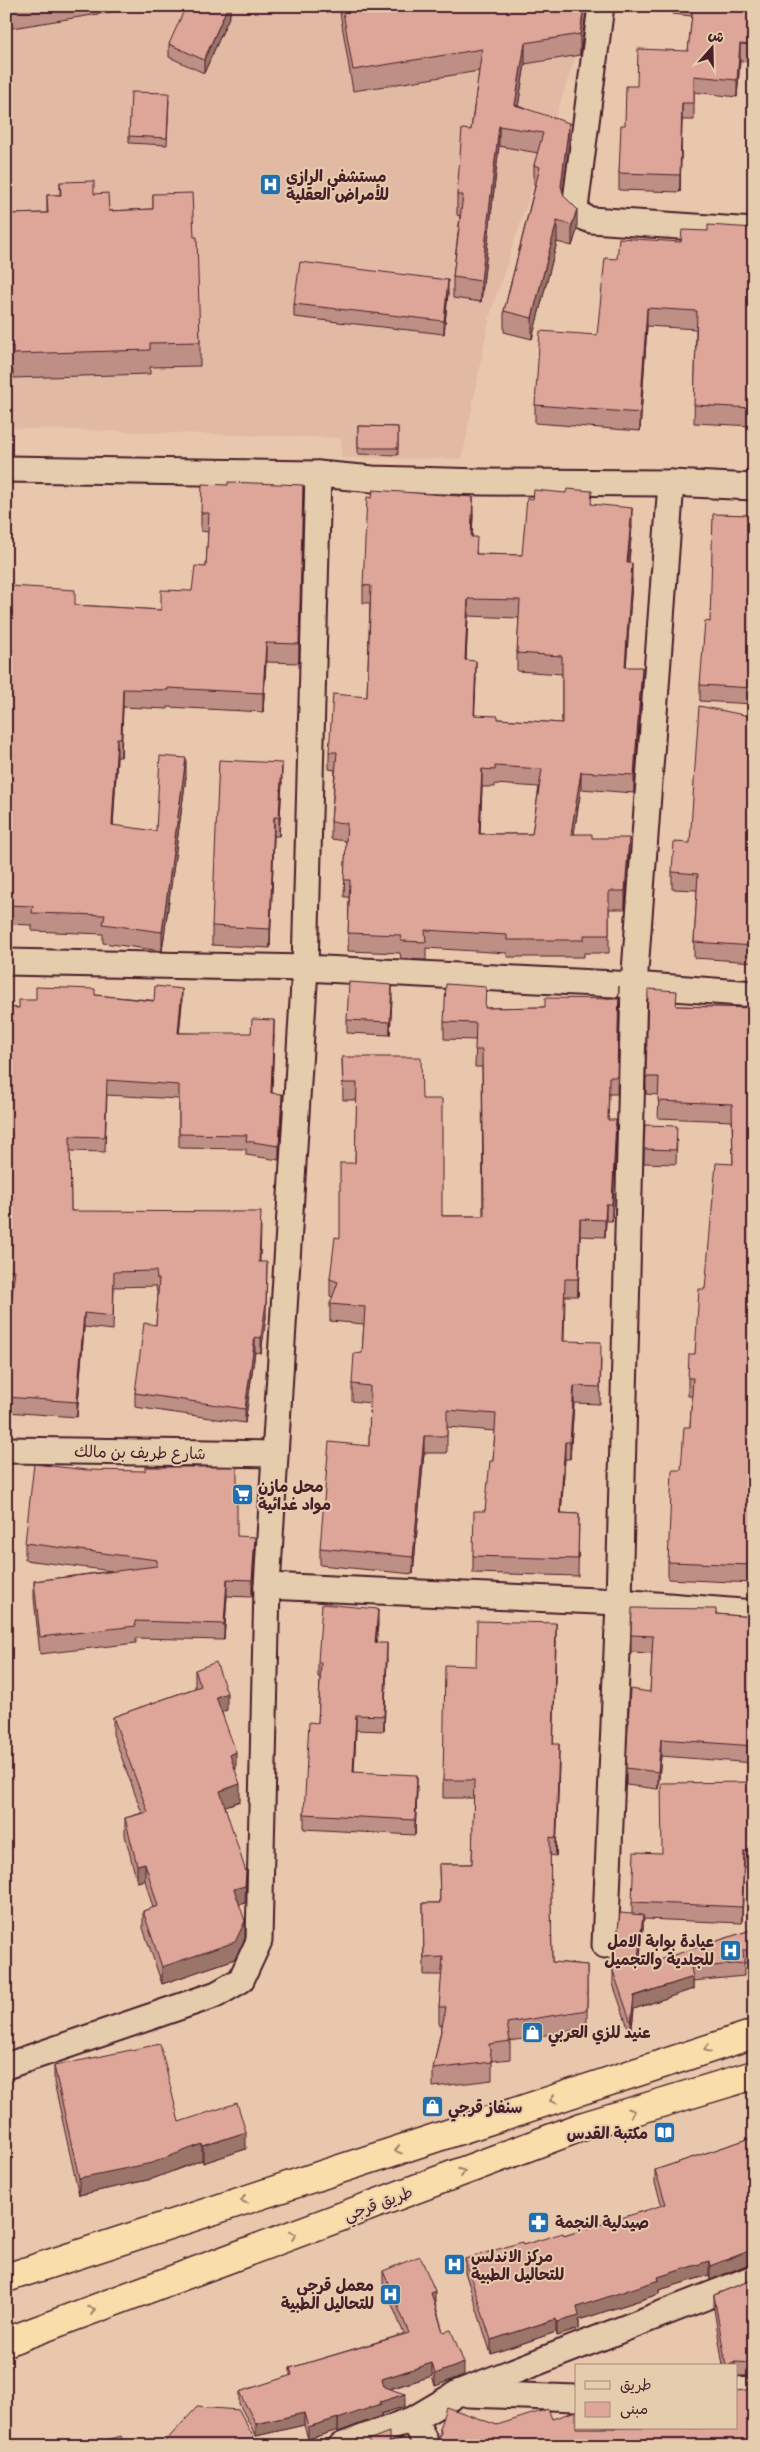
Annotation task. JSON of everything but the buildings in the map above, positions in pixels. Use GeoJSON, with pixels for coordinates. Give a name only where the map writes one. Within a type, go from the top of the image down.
{"type":"FeatureCollection","features":[{"type":"Feature","properties":{"kind":"highway"},"geometry":{"type":"LineString","coordinates":[[6,2278],[754,2034]]}},
{"type":"Feature","properties":{"kind":"highway","name":"طريق قرجي"},"geometry":{"type":"LineString","coordinates":[[6,2342],[584,2126],[754,2075]]}},
{"type":"Feature","properties":{"kind":"highway"},"geometry":{"type":"LineString","coordinates":[[6,2355],[46,2327]]}},
{"type":"Feature","properties":{"kind":"street"},"geometry":{"type":"LineString","coordinates":[[601,6],[575,208],[581,216],[591,220],[754,231]]}},
{"type":"Feature","properties":{"kind":"street"},"geometry":{"type":"LineString","coordinates":[[6,469],[318,474],[373,479],[483,482],[671,483],[754,488]]}},
{"type":"Feature","properties":{"kind":"street"},"geometry":{"type":"LineString","coordinates":[[6,2066],[216,1994],[241,1980],[259,1941],[267,1586],[305,968],[318,474]]}},
{"type":"Feature","properties":{"kind":"street"},"geometry":{"type":"LineString","coordinates":[[605,1945],[619,1602],[634,985],[671,483]]}},
{"type":"Feature","properties":{"kind":"street"},"geometry":{"type":"LineString","coordinates":[[6,962],[305,968],[634,985],[754,994]]}},
{"type":"Feature","properties":{"kind":"street","name":"شارع طريف بن مالك"},"geometry":{"type":"LineString","coordinates":[[6,1450],[274,1454]]}},
{"type":"Feature","properties":{"kind":"street"},"geometry":{"type":"LineString","coordinates":[[267,1586],[619,1602],[754,1612]]}},
{"type":"Feature","properties":{"kind":"street"},"geometry":{"type":"LineString","coordinates":[[341,2446],[414,2419],[458,2393],[754,2278]]}},
{"type":"Feature","properties":{"kind":"street"},"geometry":{"type":"LineString","coordinates":[[738,2390],[754,2389]]}},
{"type":"Feature","properties":{"kind":"street"},"geometry":{"type":"LineString","coordinates":[[458,2393],[575,2398]]}},
{"type":"Feature","properties":{"kind":"street"},"geometry":{"type":"LineString","coordinates":[[414,2419],[427,2446]]}},
{"type":"Feature","properties":{"kind":"shaded area","name":"مستشفي الرازي للأمراض العقلية"},"geometry":{"type":"Polygon","coordinates":[[[6,6],[568,6],[576,55],[490,315],[462,459],[341,458],[341,438],[6,428],[6,6]]]}},
{"type":"Feature","properties":{"kind":"place","name":"مستشفي الرازي للأمراض العقلية"},"geometry":{"type":"Point","coordinates":[270,185]}},
{"type":"Feature","properties":{"kind":"place","name":"محل مازن مواد غدائية"},"geometry":{"type":"Point","coordinates":[242,1495]}},
{"type":"Feature","properties":{"kind":"place","name":"عيادة بوابة الامل للجلدية والتجميل"},"geometry":{"type":"Point","coordinates":[730,1950]}},
{"type":"Feature","properties":{"kind":"place","name":"عنيد للزي العربي"},"geometry":{"type":"Point","coordinates":[532,2032]}},
{"type":"Feature","properties":{"kind":"place","name":"سنفاز قرجي"},"geometry":{"type":"Point","coordinates":[432,2107]}},
{"type":"Feature","properties":{"kind":"place","name":"مكتبة القدس"},"geometry":{"type":"Point","coordinates":[664,2133]}},
{"type":"Feature","properties":{"kind":"place","name":"صيدلية النجمة"},"geometry":{"type":"Point","coordinates":[539,2222]}},
{"type":"Feature","properties":{"kind":"place","name":"مركز الاندلس للتحاليل الطبية"},"geometry":{"type":"Point","coordinates":[455,2265]}},
{"type":"Feature","properties":{"kind":"place","name":"معمل قرجي للتحاليل الطبية"},"geometry":{"type":"Point","coordinates":[390,2294]}}]}
